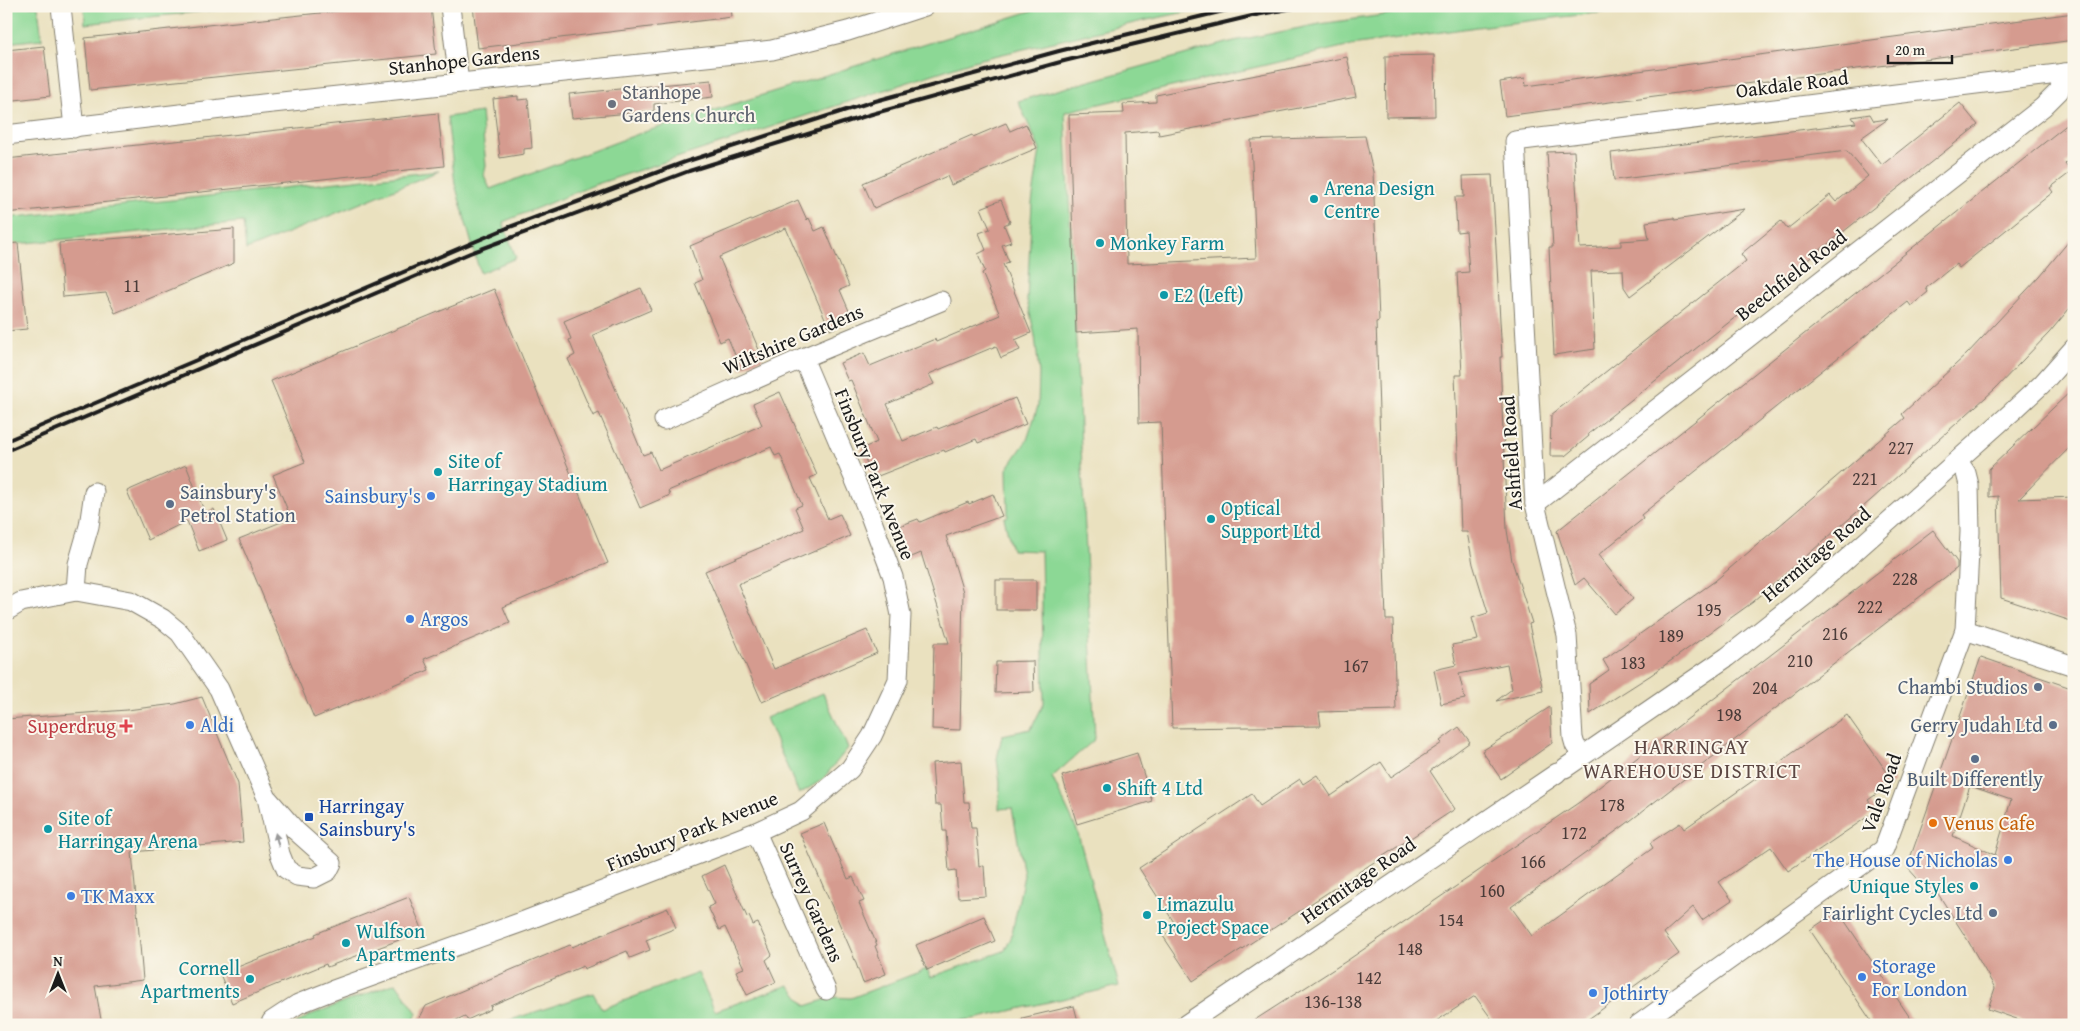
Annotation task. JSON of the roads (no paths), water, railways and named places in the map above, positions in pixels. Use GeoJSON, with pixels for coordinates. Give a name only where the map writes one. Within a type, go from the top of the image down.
{"type":"FeatureCollection","features":[{"type":"Feature","properties":{"kind":"street"},"geometry":{"type":"LineString","coordinates":[[62,6],[74,128]]}},
{"type":"Feature","properties":{"kind":"street"},"geometry":{"type":"LineString","coordinates":[[450,6],[460,83]]}},
{"type":"Feature","properties":{"kind":"street","name":"Stanhope Gardens"},"geometry":{"type":"LineString","coordinates":[[6,135],[263,104],[772,50],[810,42],[923,7]]}},
{"type":"Feature","properties":{"kind":"street","name":"Oakdale Road"},"geometry":{"type":"LineString","coordinates":[[1515,141],[2069,73]]}},
{"type":"Feature","properties":{"kind":"street","name":"Beechfield Road"},"geometry":{"type":"LineString","coordinates":[[1535,504],[2043,107],[2059,92],[2069,73]]}},
{"type":"Feature","properties":{"kind":"street","name":"Ashfield Road"},"geometry":{"type":"LineString","coordinates":[[1515,141],[1535,504],[1567,635],[1573,738],[1575,745],[1582,755]]}},
{"type":"Feature","properties":{"kind":"street","name":"Wiltshire Gardens"},"geometry":{"type":"LineString","coordinates":[[664,420],[802,358],[941,301]]}},
{"type":"Feature","properties":{"kind":"street","name":"Hermitage Road"},"geometry":{"type":"LineString","coordinates":[[1185,1025],[1727,657],[1807,594],[1958,460],[2042,384],[2074,348]]}},
{"type":"Feature","properties":{"kind":"street","name":"Finsbury Park Avenue"},"geometry":{"type":"LineString","coordinates":[[270,1025],[298,1004],[522,922],[756,832],[801,811],[850,770],[872,736],[898,680],[901,615],[893,577],[869,513],[802,358]]}},
{"type":"Feature","properties":{"kind":"street","name":"Vale Road"},"geometry":{"type":"LineString","coordinates":[[1638,1025],[1884,849],[1965,630],[1970,532],[1969,485],[1966,473],[1958,460]]}},
{"type":"Feature","properties":{"kind":"street"},"geometry":{"type":"LineString","coordinates":[[76,591],[78,564],[89,526],[94,492]]}},
{"type":"Feature","properties":{"kind":"street"},"geometry":{"type":"LineString","coordinates":[[6,611],[21,602],[76,591],[131,601],[163,619],[180,633],[219,689],[266,798]]}},
{"type":"Feature","properties":{"kind":"street"},"geometry":{"type":"LineString","coordinates":[[1965,630],[2074,666]]}},
{"type":"Feature","properties":{"kind":"street","name":"Surrey Gardens"},"geometry":{"type":"LineString","coordinates":[[756,832],[826,990]]}},
{"type":"Feature","properties":{"kind":"railway"},"geometry":{"type":"LineString","coordinates":[[6,441],[507,228],[685,162],[868,103],[1059,51],[1244,6]]}},
{"type":"Feature","properties":{"kind":"railway"},"geometry":{"type":"LineString","coordinates":[[6,451],[470,253],[689,171],[872,114],[1064,61],[1256,15],[1305,6]]}},
{"type":"Feature","properties":{"kind":"place","name":"Stanhope Gardens Church"},"geometry":{"type":"Point","coordinates":[612,104]}},
{"type":"Feature","properties":{"kind":"place","name":"Arena Design Centre"},"geometry":{"type":"Point","coordinates":[1314,199]}},
{"type":"Feature","properties":{"kind":"place","name":"Monkey Farm"},"geometry":{"type":"Point","coordinates":[1100,243]}},
{"type":"Feature","properties":{"kind":"place","name":"E2 (Left)"},"geometry":{"type":"Point","coordinates":[1164,295]}},
{"type":"Feature","properties":{"kind":"place","name":"Site of Harringay Stadium"},"geometry":{"type":"Point","coordinates":[438,472]}},
{"type":"Feature","properties":{"kind":"place","name":"Sainsbury's"},"geometry":{"type":"Point","coordinates":[431,496]}},
{"type":"Feature","properties":{"kind":"place","name":"Sainsbury's Petrol Station"},"geometry":{"type":"Point","coordinates":[170,504]}},
{"type":"Feature","properties":{"kind":"place","name":"Optical Support Ltd"},"geometry":{"type":"Point","coordinates":[1211,519]}},
{"type":"Feature","properties":{"kind":"place","name":"Argos"},"geometry":{"type":"Point","coordinates":[410,619]}},
{"type":"Feature","properties":{"kind":"place","name":"Chambi Studios"},"geometry":{"type":"Point","coordinates":[2038,687]}},
{"type":"Feature","properties":{"kind":"place","name":"Aldi"},"geometry":{"type":"Point","coordinates":[190,725]}},
{"type":"Feature","properties":{"kind":"place","name":"Gerry Judah Ltd"},"geometry":{"type":"Point","coordinates":[2053,725]}},
{"type":"Feature","properties":{"kind":"place","name":"Superdrug"},"geometry":{"type":"Point","coordinates":[126,726]}},
{"type":"Feature","properties":{"kind":"place","name":"Built Differently"},"geometry":{"type":"Point","coordinates":[1975,759]}},
{"type":"Feature","properties":{"kind":"place","name":"Shift 4 Ltd"},"geometry":{"type":"Point","coordinates":[1107,788]}},
{"type":"Feature","properties":{"kind":"place","name":"Harringay Sainsbury's"},"geometry":{"type":"Point","coordinates":[309,817]}},
{"type":"Feature","properties":{"kind":"place","name":"Venus Cafe"},"geometry":{"type":"Point","coordinates":[1933,823]}},
{"type":"Feature","properties":{"kind":"place","name":"Site of Harringay Arena"},"geometry":{"type":"Point","coordinates":[48,829]}},
{"type":"Feature","properties":{"kind":"place","name":"The House of Nicholas"},"geometry":{"type":"Point","coordinates":[2008,860]}},
{"type":"Feature","properties":{"kind":"place","name":"Unique Styles"},"geometry":{"type":"Point","coordinates":[1974,886]}},
{"type":"Feature","properties":{"kind":"place","name":"TK Maxx"},"geometry":{"type":"Point","coordinates":[71,896]}},
{"type":"Feature","properties":{"kind":"place","name":"Fairlight Cycles Ltd"},"geometry":{"type":"Point","coordinates":[1993,913]}},
{"type":"Feature","properties":{"kind":"place","name":"Limazulu Project Space"},"geometry":{"type":"Point","coordinates":[1147,915]}},
{"type":"Feature","properties":{"kind":"place","name":"Wulfson Apartments"},"geometry":{"type":"Point","coordinates":[346,943]}},
{"type":"Feature","properties":{"kind":"place","name":"Storage For London"},"geometry":{"type":"Point","coordinates":[1862,977]}},
{"type":"Feature","properties":{"kind":"place","name":"Cornell Apartments"},"geometry":{"type":"Point","coordinates":[250,979]}},
{"type":"Feature","properties":{"kind":"place","name":"Jothirty"},"geometry":{"type":"Point","coordinates":[1593,993]}},
{"type":"Feature","properties":{"kind":"district","name":"HARRINGAY WAREHOUSE DISTRICT"},"geometry":{"type":"Point","coordinates":[1692,759]}}]}
